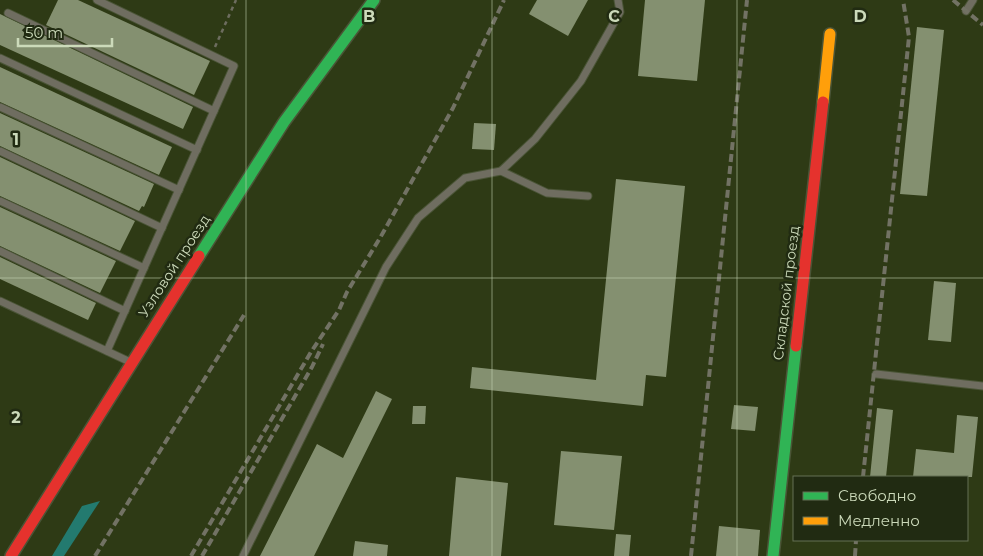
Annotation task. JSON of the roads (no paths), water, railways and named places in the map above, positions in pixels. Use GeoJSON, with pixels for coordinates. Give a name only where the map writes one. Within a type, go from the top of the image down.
{"type":"FeatureCollection","features":[{"type":"Feature","properties":{"kind":"street","name":"Узловой проезд"},"geometry":{"type":"LineString","coordinates":[[11,556],[131,362],[284,122],[374,0]]}},
{"type":"Feature","properties":{"kind":"street","name":"Складской проезд"},"geometry":{"type":"LineString","coordinates":[[772,556],[830,34]]}},
{"type":"Feature","properties":{"kind":"lane"},"geometry":{"type":"LineString","coordinates":[[97,0],[234,66],[107,351]]}},
{"type":"Feature","properties":{"kind":"lane"},"geometry":{"type":"LineString","coordinates":[[243,556],[386,267],[418,218],[465,178],[501,171],[535,139],[581,81],[620,12],[618,0]]}},
{"type":"Feature","properties":{"kind":"lane"},"geometry":{"type":"LineString","coordinates":[[966,11],[973,0]]}},
{"type":"Feature","properties":{"kind":"lane"},"geometry":{"type":"LineString","coordinates":[[8,13],[214,111]]}},
{"type":"Feature","properties":{"kind":"lane"},"geometry":{"type":"LineString","coordinates":[[0,58],[197,150]]}},
{"type":"Feature","properties":{"kind":"lane"},"geometry":{"type":"LineString","coordinates":[[0,107],[179,190]]}},
{"type":"Feature","properties":{"kind":"lane"},"geometry":{"type":"LineString","coordinates":[[0,151],[162,228]]}},
{"type":"Feature","properties":{"kind":"lane"},"geometry":{"type":"LineString","coordinates":[[501,171],[547,193],[588,196]]}},
{"type":"Feature","properties":{"kind":"lane"},"geometry":{"type":"LineString","coordinates":[[0,201],[144,268]]}},
{"type":"Feature","properties":{"kind":"lane"},"geometry":{"type":"LineString","coordinates":[[0,251],[125,311]]}},
{"type":"Feature","properties":{"kind":"lane"},"geometry":{"type":"LineString","coordinates":[[0,301],[131,362]]}},
{"type":"Feature","properties":{"kind":"lane"},"geometry":{"type":"LineString","coordinates":[[876,374],[983,386]]}},
{"type":"Feature","properties":{"kind":"water"},"geometry":{"type":"Polygon","coordinates":[[[100,501],[64,556],[52,556],[82,506],[100,501]]]}},
{"type":"Feature","properties":{"kind":"railway"},"geometry":{"type":"LineString","coordinates":[[191,556],[311,352],[339,310],[347,292],[380,238],[453,108],[504,0]]}},
{"type":"Feature","properties":{"kind":"railway"},"geometry":{"type":"LineString","coordinates":[[691,556],[747,0]]}},
{"type":"Feature","properties":{"kind":"railway"},"geometry":{"type":"LineString","coordinates":[[863,476],[909,37],[903,0]]}},
{"type":"Feature","properties":{"kind":"railway"},"geometry":{"type":"LineString","coordinates":[[953,0],[983,25]]}},
{"type":"Feature","properties":{"kind":"railway"},"geometry":{"type":"LineString","coordinates":[[95,556],[244,315]]}},
{"type":"Feature","properties":{"kind":"railway"},"geometry":{"type":"LineString","coordinates":[[202,556],[312,367],[323,344]]}},
{"type":"Feature","properties":{"kind":"railway"},"geometry":{"type":"LineString","coordinates":[[855,556],[856,541]]}}]}
